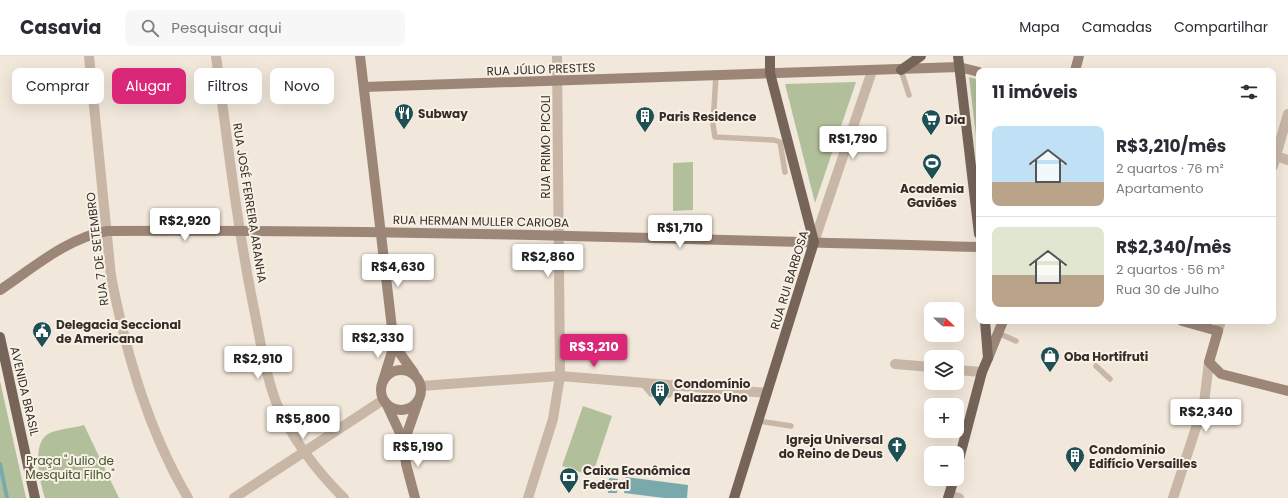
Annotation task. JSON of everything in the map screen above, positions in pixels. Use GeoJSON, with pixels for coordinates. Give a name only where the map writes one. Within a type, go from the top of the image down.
{"type":"FeatureCollection","features":[{"type":"Feature","properties":{"kind":"main road"},"geometry":{"type":"LineString","coordinates":[[360,56],[394,345],[383,381],[381,394],[404,442],[406,464],[415,498]]}},
{"type":"Feature","properties":{"kind":"main road"},"geometry":{"type":"LineString","coordinates":[[770,56],[770,74],[814,242]]}},
{"type":"Feature","properties":{"kind":"main road"},"geometry":{"type":"LineString","coordinates":[[901,70],[921,56]]}},
{"type":"Feature","properties":{"kind":"main road"},"geometry":{"type":"LineString","coordinates":[[958,56],[976,209]]}},
{"type":"Feature","properties":{"kind":"main road"},"geometry":{"type":"LineString","coordinates":[[1076,68],[1079,56]]}},
{"type":"Feature","properties":{"kind":"main road","name":"RUA JÚLIO PRESTES"},"geometry":{"type":"LineString","coordinates":[[364,87],[959,67],[976,71]]}},
{"type":"Feature","properties":{"kind":"main road","name":"RUA HERMAN MULLER CARIOBA"},"geometry":{"type":"LineString","coordinates":[[0,290],[65,247],[91,234],[107,231],[239,230],[559,235],[976,247]]}},
{"type":"Feature","properties":{"kind":"main road","name":"RUA RUI BARBOSA"},"geometry":{"type":"LineString","coordinates":[[734,498],[814,242]]}},
{"type":"Feature","properties":{"kind":"main road"},"geometry":{"type":"LineString","coordinates":[[985,324],[988,358]]}},
{"type":"Feature","properties":{"kind":"main road"},"geometry":{"type":"LineString","coordinates":[[963,446],[982,372],[1001,324]]}},
{"type":"Feature","properties":{"kind":"main road"},"geometry":{"type":"LineString","coordinates":[[1193,324],[1218,331],[1209,362],[1221,374],[1288,391]]}},
{"type":"Feature","properties":{"kind":"main road","name":"AVENIDA BRASIL"},"geometry":{"type":"LineString","coordinates":[[0,337],[35,498]]}},
{"type":"Feature","properties":{"kind":"main road"},"geometry":{"type":"LineString","coordinates":[[394,345],[420,383],[420,398],[404,442]]}},
{"type":"Feature","properties":{"kind":"main road"},"geometry":{"type":"LineString","coordinates":[[383,381],[386,375],[398,370],[410,371],[420,383]]}},
{"type":"Feature","properties":{"kind":"main road"},"geometry":{"type":"LineString","coordinates":[[385,403],[399,411],[411,408],[420,398]]}},
{"type":"Feature","properties":{"kind":"main road"},"geometry":{"type":"LineString","coordinates":[[949,496],[952,486]]}},
{"type":"Feature","properties":{"kind":"street","name":"RUA 7 DE SETEMBRO"},"geometry":{"type":"LineString","coordinates":[[89,56],[111,276],[118,309],[140,390],[167,458],[188,498]]}},
{"type":"Feature","properties":{"kind":"street","name":"RUA JOSÉ FERREIRA ARANHA"},"geometry":{"type":"LineString","coordinates":[[216,56],[239,230],[266,369],[277,403],[305,452],[328,482],[344,498]]}},
{"type":"Feature","properties":{"kind":"street","name":"RUA PRIMO PICOLI"},"geometry":{"type":"LineString","coordinates":[[528,498],[553,419],[560,376],[557,56]]}},
{"type":"Feature","properties":{"kind":"street","name":"RUA RUI BARBOSA"},"geometry":{"type":"LineString","coordinates":[[814,242],[872,71]]}},
{"type":"Feature","properties":{"kind":"street"},"geometry":{"type":"LineString","coordinates":[[1276,153],[1288,114]]}},
{"type":"Feature","properties":{"kind":"street"},"geometry":{"type":"LineString","coordinates":[[1276,159],[1288,160]]}},
{"type":"Feature","properties":{"kind":"street"},"geometry":{"type":"LineString","coordinates":[[1218,331],[1220,324]]}},
{"type":"Feature","properties":{"kind":"street"},"geometry":{"type":"LineString","coordinates":[[1173,498],[1204,403],[1209,362]]}},
{"type":"Feature","properties":{"kind":"street"},"geometry":{"type":"LineString","coordinates":[[895,364],[924,366]]}},
{"type":"Feature","properties":{"kind":"street"},"geometry":{"type":"LineString","coordinates":[[964,371],[982,372]]}},
{"type":"Feature","properties":{"kind":"street"},"geometry":{"type":"LineString","coordinates":[[420,383],[560,376],[767,393]]}},
{"type":"Feature","properties":{"kind":"street"},"geometry":{"type":"LineString","coordinates":[[234,498],[385,403]]}},
{"type":"Feature","properties":{"kind":"street"},"geometry":{"type":"LineString","coordinates":[[949,496],[959,498]]}},
{"type":"Feature","properties":{"kind":"lane"},"geometry":{"type":"LineString","coordinates":[[901,70],[909,95]]}},
{"type":"Feature","properties":{"kind":"lane"},"geometry":{"type":"LineString","coordinates":[[716,75],[715,137],[774,140],[780,142],[785,172]]}},
{"type":"Feature","properties":{"kind":"lane"},"geometry":{"type":"LineString","coordinates":[[998,333],[1016,341]]}},
{"type":"Feature","properties":{"kind":"lane"},"geometry":{"type":"LineString","coordinates":[[1096,366],[1110,379]]}},
{"type":"Feature","properties":{"kind":"lane"},"geometry":{"type":"LineString","coordinates":[[759,421],[792,426]]}},
{"type":"Feature","properties":{"kind":"green space"},"geometry":{"type":"Polygon","coordinates":[[[969,77],[976,79],[976,136],[969,77]]]}},
{"type":"Feature","properties":{"kind":"green space"},"geometry":{"type":"Polygon","coordinates":[[[856,82],[815,203],[785,84],[856,82]]]}},
{"type":"Feature","properties":{"kind":"green space"},"geometry":{"type":"Polygon","coordinates":[[[693,162],[693,210],[673,211],[673,163],[693,162]]]}},
{"type":"Feature","properties":{"kind":"green space"},"geometry":{"type":"Polygon","coordinates":[[[0,381],[26,498],[0,498],[0,381]]]}},
{"type":"Feature","properties":{"kind":"green space"},"geometry":{"type":"Polygon","coordinates":[[[583,406],[612,416],[592,476],[562,466],[583,406]]]}},
{"type":"Feature","properties":{"kind":"green space","name":"Praça \"Julio de Mesquita Filho\""},"geometry":{"type":"Polygon","coordinates":[[[84,425],[119,498],[45,498],[38,464],[38,454],[43,439],[51,432],[84,425]]]}},
{"type":"Feature","properties":{"kind":"water"},"geometry":{"type":"Polygon","coordinates":[[[626,477],[688,485],[687,498],[664,498],[624,493],[626,477]]]}},
{"type":"Feature","properties":{"kind":"water"},"geometry":{"type":"Polygon","coordinates":[[[609,478],[618,479],[617,493],[608,493],[609,478]]]}},
{"type":"Feature","properties":{"kind":"waterway"},"geometry":{"type":"LineString","coordinates":[[0,464],[7,498]]}},
{"type":"Feature","properties":{"kind":"place","name":"Subway"},"geometry":{"type":"Point","coordinates":[404,130]}},
{"type":"Feature","properties":{"kind":"place","name":"Paris Residence"},"geometry":{"type":"Point","coordinates":[645,133]}},
{"type":"Feature","properties":{"kind":"place","name":"Dia"},"geometry":{"type":"Point","coordinates":[931,136]}},
{"type":"Feature","properties":{"kind":"place","name":"Academia Gaviões"},"geometry":{"type":"Point","coordinates":[932,180]}},
{"type":"Feature","properties":{"kind":"place","name":"Delegacia Seccional de Americana"},"geometry":{"type":"Point","coordinates":[42,348]}},
{"type":"Feature","properties":{"kind":"place","name":"Oba Hortifruti"},"geometry":{"type":"Point","coordinates":[1050,373]}},
{"type":"Feature","properties":{"kind":"place","name":"Condomínio Palazzo Uno"},"geometry":{"type":"Point","coordinates":[660,407]}},
{"type":"Feature","properties":{"kind":"place","name":"Igreja Universal do Reino de Deus"},"geometry":{"type":"Point","coordinates":[897,463]}},
{"type":"Feature","properties":{"kind":"place","name":"Condomínio Edifício Versailles"},"geometry":{"type":"Point","coordinates":[1075,473]}},
{"type":"Feature","properties":{"kind":"place","name":"Caixa Econômica Federal"},"geometry":{"type":"Point","coordinates":[569,494]}}]}
